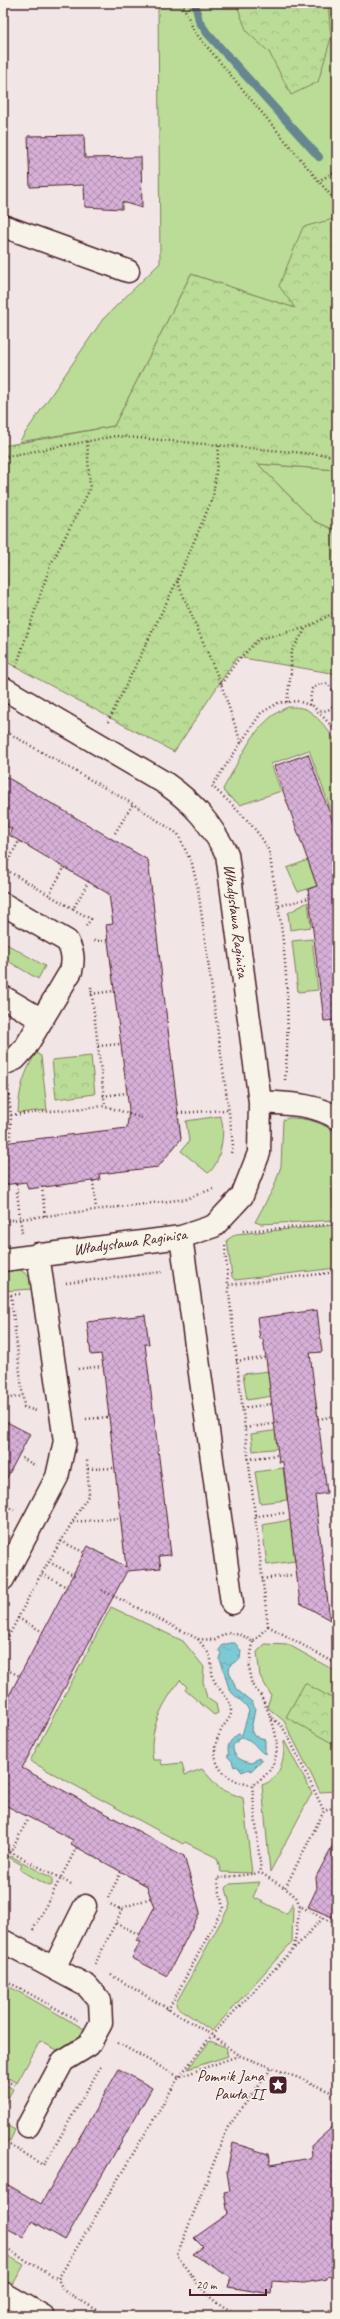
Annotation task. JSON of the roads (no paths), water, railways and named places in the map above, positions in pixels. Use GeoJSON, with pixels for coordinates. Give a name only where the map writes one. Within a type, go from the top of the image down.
{"type":"FeatureCollection","features":[{"type":"Feature","properties":{"kind":"street"},"geometry":{"type":"LineString","coordinates":[[3,226],[128,271]]}},
{"type":"Feature","properties":{"kind":"street","name":"Władysława Raginisa"},"geometry":{"type":"LineString","coordinates":[[3,688],[165,783],[186,797],[208,821],[228,854],[270,1103],[259,1153],[242,1196],[214,1226],[181,1238],[32,1255],[3,1260]]}},
{"type":"Feature","properties":{"kind":"street"},"geometry":{"type":"LineString","coordinates":[[3,904],[67,941],[72,951],[74,960],[71,972],[25,1048],[5,1064]]}},
{"type":"Feature","properties":{"kind":"street"},"geometry":{"type":"LineString","coordinates":[[3,997],[42,1020]]}},
{"type":"Feature","properties":{"kind":"street"},"geometry":{"type":"LineString","coordinates":[[270,1103],[297,1104],[325,1110],[337,1118]]}},
{"type":"Feature","properties":{"kind":"street"},"geometry":{"type":"LineString","coordinates":[[181,1238],[232,1603]]}},
{"type":"Feature","properties":{"kind":"street"},"geometry":{"type":"LineString","coordinates":[[3,1579],[57,1478],[65,1441],[32,1255]]}},
{"type":"Feature","properties":{"kind":"street"},"geometry":{"type":"LineString","coordinates":[[54,1968],[65,1947],[96,1904]]}},
{"type":"Feature","properties":{"kind":"street"},"geometry":{"type":"LineString","coordinates":[[3,1941],[87,1986],[100,2001],[101,2023],[90,2045],[63,2061],[28,2126]]}},
{"type":"Feature","properties":{"kind":"street"},"geometry":{"type":"LineString","coordinates":[[3,2293],[43,2316]]}},
{"type":"Feature","properties":{"kind":"water"},"geometry":{"type":"Polygon","coordinates":[[[235,1643],[241,1651],[240,1659],[230,1665],[229,1671],[236,1689],[252,1702],[255,1709],[251,1730],[254,1736],[265,1739],[265,1754],[252,1742],[246,1739],[241,1738],[233,1745],[234,1753],[241,1760],[252,1763],[258,1758],[262,1760],[251,1771],[249,1769],[242,1772],[237,1766],[234,1767],[232,1761],[227,1756],[229,1755],[228,1746],[231,1741],[238,1734],[242,1735],[249,1711],[248,1708],[230,1690],[223,1666],[219,1659],[221,1653],[219,1650],[223,1645],[235,1643]]]}},
{"type":"Feature","properties":{"kind":"waterway"},"geometry":{"type":"LineString","coordinates":[[195,3],[199,21],[207,33],[319,157]]}},
{"type":"Feature","properties":{"kind":"place","name":"Pomnik Jana Pawła II"},"geometry":{"type":"Point","coordinates":[278,2085]}}]}
